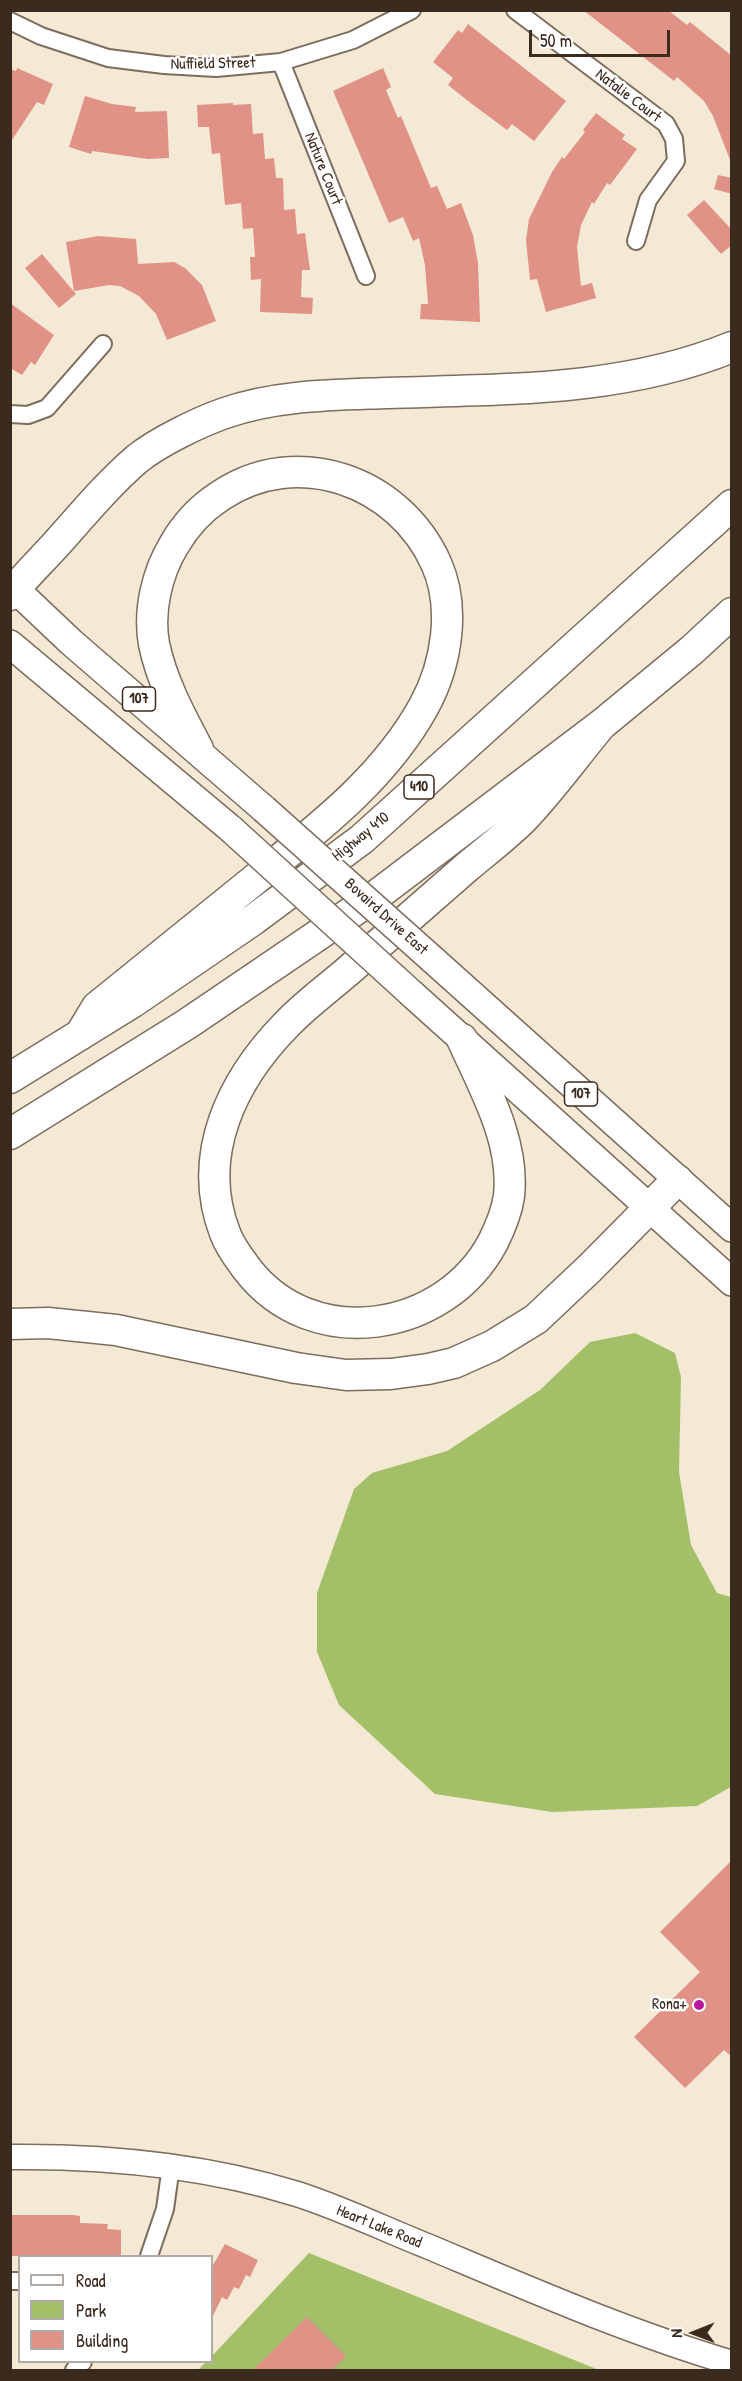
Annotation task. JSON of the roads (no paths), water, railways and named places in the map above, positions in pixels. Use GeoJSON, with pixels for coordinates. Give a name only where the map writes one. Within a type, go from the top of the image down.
{"type":"FeatureCollection","features":[{"type":"Feature","properties":{"kind":"highway"},"geometry":{"type":"LineString","coordinates":[[12,590],[100,494],[139,458],[185,430],[226,413],[273,401],[345,395],[528,389],[593,384],[654,371],[732,347]]}},
{"type":"Feature","properties":{"kind":"highway"},"geometry":{"type":"LineString","coordinates":[[80,1035],[97,1006],[337,813],[388,758],[425,705],[444,651],[446,605],[437,564],[423,537],[400,511],[376,494],[351,482],[316,472],[292,471],[253,478],[231,488],[194,515],[165,558],[158,582],[153,640],[170,695],[198,749]]}},
{"type":"Feature","properties":{"kind":"highway","name":"Highway 410"},"geometry":{"type":"LineString","coordinates":[[10,1078],[80,1035],[253,920],[362,839],[732,505]]}},
{"type":"Feature","properties":{"kind":"highway"},"geometry":{"type":"LineString","coordinates":[[10,1134],[187,1024],[377,895],[601,725],[692,650],[732,613]]}},
{"type":"Feature","properties":{"kind":"highway"},"geometry":{"type":"LineString","coordinates":[[462,1039],[496,1113],[508,1159],[509,1197],[498,1230],[482,1261],[457,1287],[437,1302],[393,1320],[364,1323],[331,1321],[299,1310],[277,1299],[257,1282],[233,1251],[216,1202],[213,1168],[218,1132],[232,1098],[248,1070],[288,1024],[523,819],[601,725]]}},
{"type":"Feature","properties":{"kind":"highway"},"geometry":{"type":"LineString","coordinates":[[10,1323],[48,1323],[117,1330],[296,1368],[346,1375],[391,1374],[428,1369],[454,1363],[492,1346],[536,1319],[677,1180]]}},
{"type":"Feature","properties":{"kind":"main road","name":"Bovaird Drive East"},"geometry":{"type":"LineString","coordinates":[[12,590],[198,749],[732,1228]]}},
{"type":"Feature","properties":{"kind":"main road","name":"107"},"geometry":{"type":"LineString","coordinates":[[10,644],[231,830],[732,1282]]}},
{"type":"Feature","properties":{"kind":"street","name":"Nuffield Street"},"geometry":{"type":"LineString","coordinates":[[10,21],[41,36],[108,58],[164,65],[216,68],[280,62],[353,40],[412,10]]}},
{"type":"Feature","properties":{"kind":"street","name":"Natalie Court"},"geometry":{"type":"LineString","coordinates":[[515,10],[666,124],[674,140],[676,161],[648,200],[636,241]]}},
{"type":"Feature","properties":{"kind":"street","name":"Nature Court"},"geometry":{"type":"LineString","coordinates":[[280,62],[366,276]]}},
{"type":"Feature","properties":{"kind":"street"},"geometry":{"type":"LineString","coordinates":[[10,414],[28,415],[47,408],[103,344]]}},
{"type":"Feature","properties":{"kind":"street","name":"Heart Lake Road"},"geometry":{"type":"LineString","coordinates":[[10,2157],[68,2157],[171,2166],[201,2170],[297,2194],[645,2335],[732,2363]]}},
{"type":"Feature","properties":{"kind":"street"},"geometry":{"type":"LineString","coordinates":[[149,2255],[165,2209],[171,2166]]}},
{"type":"Feature","properties":{"kind":"place","name":"Rona+"},"geometry":{"type":"Point","coordinates":[699,2005]}}]}
